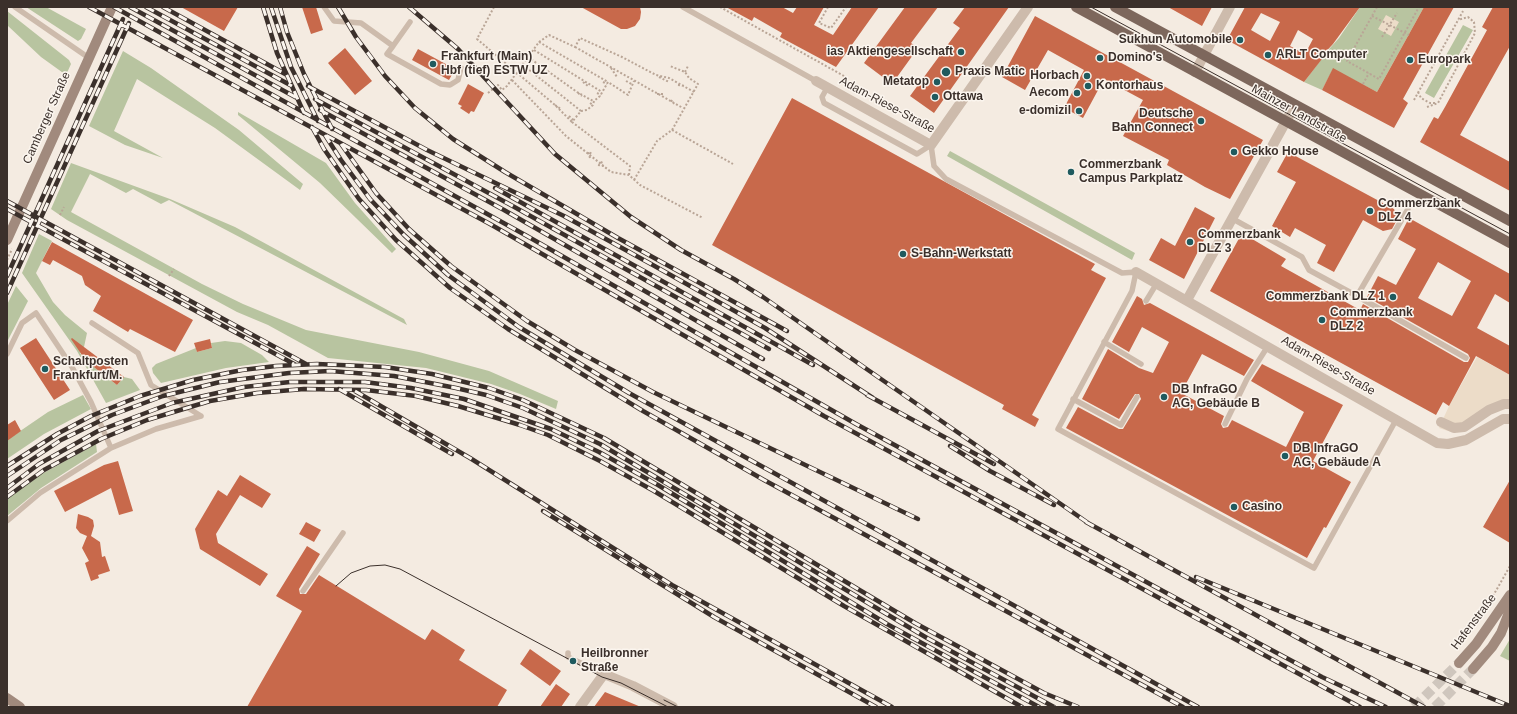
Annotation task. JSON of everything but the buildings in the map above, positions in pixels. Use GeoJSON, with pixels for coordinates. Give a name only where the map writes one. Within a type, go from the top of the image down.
{"type":"FeatureCollection","features":[{"type":"Feature","properties":{"kind":"main road","name":"Mainzer Landstraße"},"geometry":{"type":"LineString","coordinates":[[1076,7],[1510,243]]}},
{"type":"Feature","properties":{"kind":"main road","name":"Mainzer Landstraße"},"geometry":{"type":"LineString","coordinates":[[1115,7],[1510,221]]}},
{"type":"Feature","properties":{"kind":"street","name":"Camberger Straße"},"geometry":{"type":"LineString","coordinates":[[7,240],[112,7]]}},
{"type":"Feature","properties":{"kind":"street","name":"Adam-Riese-Straße"},"geometry":{"type":"LineString","coordinates":[[816,81],[931,145],[1028,7]]}},
{"type":"Feature","properties":{"kind":"street"},"geometry":{"type":"LineString","coordinates":[[1195,72],[1230,7]]}},
{"type":"Feature","properties":{"kind":"street"},"geometry":{"type":"LineString","coordinates":[[1187,300],[1295,105]]}},
{"type":"Feature","properties":{"kind":"street","name":"Adam-Riese-Straße"},"geometry":{"type":"LineString","coordinates":[[1136,272],[1268,346],[1437,444],[1448,444],[1466,440],[1503,418],[1510,419]]}},
{"type":"Feature","properties":{"kind":"street"},"geometry":{"type":"LineString","coordinates":[[1441,422],[1454,428],[1464,427],[1489,410],[1508,403]]}},
{"type":"Feature","properties":{"kind":"street","name":"Hafenstraße"},"geometry":{"type":"LineString","coordinates":[[1459,663],[1476,644],[1510,595]]}},
{"type":"Feature","properties":{"kind":"street","name":"Hafenstraße"},"geometry":{"type":"LineString","coordinates":[[1473,669],[1501,633],[1510,610]]}},
{"type":"Feature","properties":{"kind":"street"},"geometry":{"type":"LineString","coordinates":[[580,707],[604,674],[633,686],[673,707]]}},
{"type":"Feature","properties":{"kind":"street"},"geometry":{"type":"LineString","coordinates":[[7,698],[20,707]]}},
{"type":"Feature","properties":{"kind":"lane"},"geometry":{"type":"LineString","coordinates":[[14,7],[89,58]]}},
{"type":"Feature","properties":{"kind":"lane"},"geometry":{"type":"LineString","coordinates":[[324,7],[334,21],[361,23],[393,46]]}},
{"type":"Feature","properties":{"kind":"lane","name":"Adam-Riese-Straße"},"geometry":{"type":"LineString","coordinates":[[683,7],[816,81]]}},
{"type":"Feature","properties":{"kind":"lane"},"geometry":{"type":"LineString","coordinates":[[410,22],[387,54],[441,84],[450,85],[458,80],[461,68]]}},
{"type":"Feature","properties":{"kind":"lane"},"geometry":{"type":"LineString","coordinates":[[827,88],[822,97],[824,103],[831,107],[917,154],[931,145],[934,166],[946,179],[1122,273],[1136,272],[1132,291],[1058,429],[1314,568],[1396,420]]}},
{"type":"Feature","properties":{"kind":"lane"},"geometry":{"type":"LineString","coordinates":[[1357,296],[1408,209]]}},
{"type":"Feature","properties":{"kind":"lane"},"geometry":{"type":"LineString","coordinates":[[1233,219],[1302,257],[1309,270],[1466,358]]}},
{"type":"Feature","properties":{"kind":"lane"},"geometry":{"type":"LineString","coordinates":[[1146,301],[1157,283]]}},
{"type":"Feature","properties":{"kind":"lane"},"geometry":{"type":"LineString","coordinates":[[7,354],[22,323],[36,313],[72,367],[91,402],[111,448]]}},
{"type":"Feature","properties":{"kind":"lane"},"geometry":{"type":"LineString","coordinates":[[7,521],[40,493],[111,448],[156,430],[201,416],[151,385],[138,353],[92,322]]}},
{"type":"Feature","properties":{"kind":"lane"},"geometry":{"type":"LineString","coordinates":[[1104,342],[1141,364]]}},
{"type":"Feature","properties":{"kind":"lane"},"geometry":{"type":"LineString","coordinates":[[1225,424],[1247,379],[1268,346]]}},
{"type":"Feature","properties":{"kind":"lane"},"geometry":{"type":"LineString","coordinates":[[1073,399],[1121,425],[1137,397]]}},
{"type":"Feature","properties":{"kind":"lane"},"geometry":{"type":"LineString","coordinates":[[303,592],[343,533]]}},
{"type":"Feature","properties":{"kind":"lane"},"geometry":{"type":"LineString","coordinates":[[568,653],[568,657],[604,674]]}},
{"type":"Feature","properties":{"kind":"path"},"geometry":{"type":"LineString","coordinates":[[494,7],[477,39],[572,121],[611,151],[616,157]]}},
{"type":"Feature","properties":{"kind":"path"},"geometry":{"type":"LineString","coordinates":[[720,7],[844,76]]}},
{"type":"Feature","properties":{"kind":"path"},"geometry":{"type":"LineString","coordinates":[[828,7],[819,23],[831,28],[846,7]]}},
{"type":"Feature","properties":{"kind":"path"},"geometry":{"type":"LineString","coordinates":[[1377,7],[1347,61],[1379,78],[1419,7]]}},
{"type":"Feature","properties":{"kind":"path"},"geometry":{"type":"LineString","coordinates":[[1414,100],[1463,11]]}},
{"type":"Feature","properties":{"kind":"path"},"geometry":{"type":"LineString","coordinates":[[1382,37],[1396,13]]}},
{"type":"Feature","properties":{"kind":"path"},"geometry":{"type":"LineString","coordinates":[[1372,16],[1409,35]]}},
{"type":"Feature","properties":{"kind":"path"},"geometry":{"type":"LineString","coordinates":[[1427,107],[1438,103],[1475,34],[1474,22],[1468,17],[1458,20]]}},
{"type":"Feature","properties":{"kind":"path"},"geometry":{"type":"LineString","coordinates":[[488,93],[498,85],[502,90],[512,80],[539,42],[549,35],[575,47],[674,105],[683,108]]}},
{"type":"Feature","properties":{"kind":"path"},"geometry":{"type":"LineString","coordinates":[[575,47],[580,38],[622,57],[668,82]]}},
{"type":"Feature","properties":{"kind":"path"},"geometry":{"type":"LineString","coordinates":[[539,42],[628,95],[634,81]]}},
{"type":"Feature","properties":{"kind":"path"},"geometry":{"type":"LineString","coordinates":[[534,50],[601,94]]}},
{"type":"Feature","properties":{"kind":"path"},"geometry":{"type":"LineString","coordinates":[[528,57],[582,96]]}},
{"type":"Feature","properties":{"kind":"path"},"geometry":{"type":"LineString","coordinates":[[523,64],[581,111]]}},
{"type":"Feature","properties":{"kind":"path"},"geometry":{"type":"LineString","coordinates":[[634,180],[657,141],[672,130],[683,108],[688,105],[698,84],[689,78],[685,73],[670,66],[676,69]]}},
{"type":"Feature","properties":{"kind":"path"},"geometry":{"type":"LineString","coordinates":[[685,73],[688,66]]}},
{"type":"Feature","properties":{"kind":"path"},"geometry":{"type":"LineString","coordinates":[[611,68],[617,77]]}},
{"type":"Feature","properties":{"kind":"path"},"geometry":{"type":"LineString","coordinates":[[589,72],[595,76]]}},
{"type":"Feature","properties":{"kind":"path"},"geometry":{"type":"LineString","coordinates":[[1362,84],[1369,73]]}},
{"type":"Feature","properties":{"kind":"path"},"geometry":{"type":"LineString","coordinates":[[656,75],[669,78],[694,92]]}},
{"type":"Feature","properties":{"kind":"path"},"geometry":{"type":"LineString","coordinates":[[512,80],[566,136],[588,152],[611,172],[629,175],[634,180],[703,218]]}},
{"type":"Feature","properties":{"kind":"path"},"geometry":{"type":"LineString","coordinates":[[582,81],[588,87]]}},
{"type":"Feature","properties":{"kind":"path"},"geometry":{"type":"LineString","coordinates":[[603,82],[608,83]]}},
{"type":"Feature","properties":{"kind":"path"},"geometry":{"type":"LineString","coordinates":[[626,82],[633,85]]}},
{"type":"Feature","properties":{"kind":"path"},"geometry":{"type":"LineString","coordinates":[[572,121],[581,111],[587,110],[593,105],[594,101],[601,94],[608,83]]}},
{"type":"Feature","properties":{"kind":"path"},"geometry":{"type":"LineString","coordinates":[[678,85],[686,87]]}},
{"type":"Feature","properties":{"kind":"path"},"geometry":{"type":"LineString","coordinates":[[577,92],[594,101]]}},
{"type":"Feature","properties":{"kind":"path"},"geometry":{"type":"LineString","coordinates":[[1418,92],[1421,98],[1430,103],[1438,103]]}},
{"type":"Feature","properties":{"kind":"path"},"geometry":{"type":"LineString","coordinates":[[597,93],[601,94]]}},
{"type":"Feature","properties":{"kind":"path"},"geometry":{"type":"LineString","coordinates":[[657,94],[663,94]]}},
{"type":"Feature","properties":{"kind":"path"},"geometry":{"type":"LineString","coordinates":[[671,100],[674,105]]}},
{"type":"Feature","properties":{"kind":"path"},"geometry":{"type":"LineString","coordinates":[[590,102],[593,105]]}},
{"type":"Feature","properties":{"kind":"path"},"geometry":{"type":"LineString","coordinates":[[555,105],[561,109]]}},
{"type":"Feature","properties":{"kind":"path"},"geometry":{"type":"LineString","coordinates":[[569,116],[572,121]]}},
{"type":"Feature","properties":{"kind":"path"},"geometry":{"type":"LineString","coordinates":[[672,130],[733,164]]}},
{"type":"Feature","properties":{"kind":"path"},"geometry":{"type":"LineString","coordinates":[[595,140],[600,146]]}},
{"type":"Feature","properties":{"kind":"path"},"geometry":{"type":"LineString","coordinates":[[588,152],[593,154]]}},
{"type":"Feature","properties":{"kind":"path"},"geometry":{"type":"LineString","coordinates":[[588,152],[590,158]]}},
{"type":"Feature","properties":{"kind":"path"},"geometry":{"type":"LineString","coordinates":[[608,152],[630,166],[629,175]]}},
{"type":"Feature","properties":{"kind":"path"},"geometry":{"type":"LineString","coordinates":[[601,161],[604,166]]}},
{"type":"Feature","properties":{"kind":"path"},"geometry":{"type":"LineString","coordinates":[[598,164],[604,166]]}},
{"type":"Feature","properties":{"kind":"path"},"geometry":{"type":"LineString","coordinates":[[60,215],[64,207]]}},
{"type":"Feature","properties":{"kind":"path"},"geometry":{"type":"LineString","coordinates":[[7,260],[9,256]]}},
{"type":"Feature","properties":{"kind":"path"},"geometry":{"type":"LineString","coordinates":[[169,276],[174,268]]}},
{"type":"Feature","properties":{"kind":"path"},"geometry":{"type":"LineString","coordinates":[[1482,617],[1510,566]]}},
{"type":"Feature","properties":{"kind":"green space"},"geometry":{"type":"Polygon","coordinates":[[[26,7],[46,7],[86,29],[81,39],[78,41],[26,7]]]}},
{"type":"Feature","properties":{"kind":"green space"},"geometry":{"type":"Polygon","coordinates":[[[1360,7],[1424,7],[1377,92],[1333,69],[1322,90],[1304,82],[1339,38],[1360,7]]]}},
{"type":"Feature","properties":{"kind":"green space"},"geometry":{"type":"Polygon","coordinates":[[[7,11],[69,60],[71,64],[66,75],[41,57],[7,25],[7,11]]]}},
{"type":"Feature","properties":{"kind":"green space"},"geometry":{"type":"Polygon","coordinates":[[[1463,25],[1473,30],[1434,98],[1425,93],[1463,25]]]}},
{"type":"Feature","properties":{"kind":"green space"},"geometry":{"type":"Polygon","coordinates":[[[123,51],[151,68],[239,130],[303,184],[300,190],[215,128],[137,79],[114,131],[163,158],[125,145],[89,126],[123,51]]]}},
{"type":"Feature","properties":{"kind":"green space"},"geometry":{"type":"Polygon","coordinates":[[[238,112],[326,163],[355,203],[396,249],[392,253],[320,183],[238,115],[238,112]]]}},
{"type":"Feature","properties":{"kind":"green space"},"geometry":{"type":"Polygon","coordinates":[[[950,151],[1135,253],[1132,260],[947,156],[950,151]]]}},
{"type":"Feature","properties":{"kind":"green space"},"geometry":{"type":"Polygon","coordinates":[[[71,163],[170,199],[235,227],[404,319],[407,325],[169,200],[161,204],[133,189],[126,193],[90,174],[71,212],[202,284],[243,304],[306,330],[419,352],[489,371],[558,401],[556,409],[491,384],[426,368],[328,358],[268,325],[237,312],[67,220],[51,209],[71,163]]]}},
{"type":"Feature","properties":{"kind":"green space"},"geometry":{"type":"Polygon","coordinates":[[[39,234],[52,241],[36,273],[53,302],[65,315],[87,333],[84,347],[80,353],[86,361],[117,385],[124,377],[132,379],[140,390],[106,403],[77,351],[22,273],[39,234]]]}},
{"type":"Feature","properties":{"kind":"green space"},"geometry":{"type":"Polygon","coordinates":[[[16,286],[28,301],[7,342],[7,305],[16,286]]]}},
{"type":"Feature","properties":{"kind":"green space"},"geometry":{"type":"Polygon","coordinates":[[[225,341],[241,343],[262,355],[269,362],[226,368],[161,383],[153,373],[152,368],[156,364],[196,348],[197,352],[212,348],[211,343],[225,341]]]}},
{"type":"Feature","properties":{"kind":"green space"},"geometry":{"type":"Polygon","coordinates":[[[83,395],[91,409],[44,434],[7,459],[7,440],[48,412],[83,395]]]}},
{"type":"Feature","properties":{"kind":"green space"},"geometry":{"type":"Polygon","coordinates":[[[96,444],[97,452],[41,488],[7,516],[7,499],[40,475],[96,444]]]}},
{"type":"Feature","properties":{"kind":"green space"},"geometry":{"type":"Polygon","coordinates":[[[1510,639],[1510,661],[1500,656],[1510,639]]]}},
{"type":"Feature","properties":{"kind":"shaded area"},"geometry":{"type":"Polygon","coordinates":[[[1386,15],[1399,22],[1391,36],[1378,29],[1386,15]]]}},
{"type":"Feature","properties":{"kind":"shaded area"},"geometry":{"type":"Polygon","coordinates":[[[1477,357],[1510,375],[1510,407],[1500,408],[1460,431],[1451,432],[1439,428],[1449,406],[1477,357]]]}},
{"type":"Feature","properties":{"kind":"tunnel"},"geometry":{"type":"LineString","coordinates":[[1414,707],[1459,663]]}},
{"type":"Feature","properties":{"kind":"tunnel"},"geometry":{"type":"LineString","coordinates":[[1435,707],[1473,669]]}},
{"type":"Feature","properties":{"kind":"tram line"},"geometry":{"type":"LineString","coordinates":[[1091,7],[1510,234]]}},
{"type":"Feature","properties":{"kind":"tram line"},"geometry":{"type":"LineString","coordinates":[[336,586],[351,573],[370,566],[385,565],[400,569],[602,677],[621,683],[668,707]]}},
{"type":"Feature","properties":{"kind":"tram line"},"geometry":{"type":"LineString","coordinates":[[664,700],[678,707]]}},
{"type":"Feature","properties":{"kind":"railway"},"geometry":{"type":"LineString","coordinates":[[89,7],[490,224],[824,416],[1360,707]]}},
{"type":"Feature","properties":{"kind":"railway"},"geometry":{"type":"LineString","coordinates":[[114,7],[527,236],[856,424],[1322,677],[1386,707]]}},
{"type":"Feature","properties":{"kind":"railway"},"geometry":{"type":"LineString","coordinates":[[130,7],[297,98]]}},
{"type":"Feature","properties":{"kind":"railway"},"geometry":{"type":"LineString","coordinates":[[146,7],[292,86]]}},
{"type":"Feature","properties":{"kind":"railway"},"geometry":{"type":"LineString","coordinates":[[163,7],[287,75]]}},
{"type":"Feature","properties":{"kind":"railway"},"geometry":{"type":"LineString","coordinates":[[263,7],[277,53],[304,113]]}},
{"type":"Feature","properties":{"kind":"railway"},"geometry":{"type":"LineString","coordinates":[[271,7],[291,67],[318,121]]}},
{"type":"Feature","properties":{"kind":"railway"},"geometry":{"type":"LineString","coordinates":[[280,7],[287,32],[304,74],[332,129]]}},
{"type":"Feature","properties":{"kind":"railway"},"geometry":{"type":"LineString","coordinates":[[338,7],[356,37],[385,76],[415,108],[453,139],[505,172],[618,238],[787,331]]}},
{"type":"Feature","properties":{"kind":"railway"},"geometry":{"type":"LineString","coordinates":[[409,7],[458,49],[555,154],[631,217],[681,250],[763,297],[1091,525]]}},
{"type":"Feature","properties":{"kind":"railway"},"geometry":{"type":"LineString","coordinates":[[7,276],[123,19]]}},
{"type":"Feature","properties":{"kind":"railway"},"geometry":{"type":"LineString","coordinates":[[7,293],[129,23]]}},
{"type":"Feature","properties":{"kind":"railway"},"geometry":{"type":"LineString","coordinates":[[308,86],[427,150],[564,216],[651,264],[765,328],[873,398]]}},
{"type":"Feature","properties":{"kind":"railway"},"geometry":{"type":"LineString","coordinates":[[315,99],[509,204],[769,349]]}},
{"type":"Feature","properties":{"kind":"railway"},"geometry":{"type":"LineString","coordinates":[[320,110],[504,210],[763,359]]}},
{"type":"Feature","properties":{"kind":"railway"},"geometry":{"type":"LineString","coordinates":[[312,127],[324,149],[359,199],[396,240],[450,288],[508,329],[643,411],[764,480],[1183,707]]}},
{"type":"Feature","properties":{"kind":"railway"},"geometry":{"type":"LineString","coordinates":[[325,135],[341,160],[370,199],[404,235],[448,275],[519,327],[629,393],[1198,707]]}},
{"type":"Feature","properties":{"kind":"railway"},"geometry":{"type":"LineString","coordinates":[[341,144],[376,193],[409,229],[451,266],[527,321],[575,350],[653,392],[918,519]]}},
{"type":"Feature","properties":{"kind":"railway"},"geometry":{"type":"LineString","coordinates":[[495,188],[813,365]]}},
{"type":"Feature","properties":{"kind":"railway"},"geometry":{"type":"LineString","coordinates":[[7,201],[306,364]]}},
{"type":"Feature","properties":{"kind":"railway"},"geometry":{"type":"LineString","coordinates":[[7,209],[294,364]]}},
{"type":"Feature","properties":{"kind":"railway"},"geometry":{"type":"LineString","coordinates":[[7,466],[57,434],[91,416],[140,396],[193,380],[242,370],[276,366],[317,364],[385,367],[432,374],[489,388],[523,400],[604,438],[915,623],[1044,693],[1078,707]]}},
{"type":"Feature","properties":{"kind":"railway"},"geometry":{"type":"LineString","coordinates":[[7,476],[61,440],[112,415],[163,396],[220,382],[289,373],[330,371],[394,376],[456,388],[486,395],[523,408],[600,444],[927,638],[1054,707]]}},
{"type":"Feature","properties":{"kind":"railway"},"geometry":{"type":"LineString","coordinates":[[7,488],[39,464],[98,431],[172,403],[244,387],[290,382],[365,382],[411,388],[464,399],[551,429],[599,452],[658,485],[887,624],[1039,707]]}},
{"type":"Feature","properties":{"kind":"railway"},"geometry":{"type":"LineString","coordinates":[[7,497],[44,470],[101,439],[147,420],[210,401],[257,393],[304,389],[366,390],[416,396],[458,406],[520,425],[548,435],[600,461],[654,491],[844,606],[1022,707]]}},
{"type":"Feature","properties":{"kind":"railway"},"geometry":{"type":"LineString","coordinates":[[339,389],[452,454]]}},
{"type":"Feature","properties":{"kind":"railway"},"geometry":{"type":"LineString","coordinates":[[355,391],[470,458],[672,585],[892,707]]}},
{"type":"Feature","properties":{"kind":"railway"},"geometry":{"type":"LineString","coordinates":[[867,395],[994,464]]}},
{"type":"Feature","properties":{"kind":"railway"},"geometry":{"type":"LineString","coordinates":[[950,446],[990,471],[1054,505]]}},
{"type":"Feature","properties":{"kind":"railway"},"geometry":{"type":"LineString","coordinates":[[543,511],[714,617],[876,707]]}},
{"type":"Feature","properties":{"kind":"railway"},"geometry":{"type":"LineString","coordinates":[[1086,522],[1424,707]]}},
{"type":"Feature","properties":{"kind":"railway"},"geometry":{"type":"LineString","coordinates":[[1196,577],[1510,706]]}},
{"type":"Feature","properties":{"kind":"place","name":"Sukhun Automobile"},"geometry":{"type":"Point","coordinates":[1240,40]}},
{"type":"Feature","properties":{"kind":"place","name":"ias Aktiengesellschaft"},"geometry":{"type":"Point","coordinates":[961,52]}},
{"type":"Feature","properties":{"kind":"place","name":"ARLT Computer"},"geometry":{"type":"Point","coordinates":[1268,55]}},
{"type":"Feature","properties":{"kind":"place","name":"Domino's"},"geometry":{"type":"Point","coordinates":[1100,58]}},
{"type":"Feature","properties":{"kind":"place","name":"Europark"},"geometry":{"type":"Point","coordinates":[1410,60]}},
{"type":"Feature","properties":{"kind":"place","name":"Frankfurt (Main) Hbf (tief) ESTW UZ"},"geometry":{"type":"Point","coordinates":[433,64]}},
{"type":"Feature","properties":{"kind":"place","name":"Praxis Matic"},"geometry":{"type":"Point","coordinates":[946,72]}},
{"type":"Feature","properties":{"kind":"place","name":"Horbach"},"geometry":{"type":"Point","coordinates":[1087,76]}},
{"type":"Feature","properties":{"kind":"place","name":"Metatop"},"geometry":{"type":"Point","coordinates":[937,82]}},
{"type":"Feature","properties":{"kind":"place","name":"Kontorhaus"},"geometry":{"type":"Point","coordinates":[1088,86]}},
{"type":"Feature","properties":{"kind":"place","name":"Aecom"},"geometry":{"type":"Point","coordinates":[1077,93]}},
{"type":"Feature","properties":{"kind":"place","name":"Ottawa"},"geometry":{"type":"Point","coordinates":[935,97]}},
{"type":"Feature","properties":{"kind":"place","name":"e-domizil"},"geometry":{"type":"Point","coordinates":[1079,111]}},
{"type":"Feature","properties":{"kind":"place","name":"Deutsche Bahn Connect"},"geometry":{"type":"Point","coordinates":[1201,121]}},
{"type":"Feature","properties":{"kind":"place","name":"Gekko House"},"geometry":{"type":"Point","coordinates":[1234,152]}},
{"type":"Feature","properties":{"kind":"place","name":"Commerzbank Campus Parkplatz"},"geometry":{"type":"Point","coordinates":[1071,172]}},
{"type":"Feature","properties":{"kind":"place","name":"Commerzbank DLZ 4"},"geometry":{"type":"Point","coordinates":[1370,211]}},
{"type":"Feature","properties":{"kind":"place","name":"Commerzbank DLZ 3"},"geometry":{"type":"Point","coordinates":[1190,242]}},
{"type":"Feature","properties":{"kind":"place","name":"S-Bahn-Werkstatt"},"geometry":{"type":"Point","coordinates":[903,254]}},
{"type":"Feature","properties":{"kind":"place","name":"Commerzbank DLZ 1"},"geometry":{"type":"Point","coordinates":[1393,297]}},
{"type":"Feature","properties":{"kind":"place","name":"Commerzbank DLZ 2"},"geometry":{"type":"Point","coordinates":[1322,320]}},
{"type":"Feature","properties":{"kind":"place","name":"Schaltposten Frankfurt/M."},"geometry":{"type":"Point","coordinates":[45,369]}},
{"type":"Feature","properties":{"kind":"place","name":"DB InfraGO AG, Gebäude B"},"geometry":{"type":"Point","coordinates":[1164,397]}},
{"type":"Feature","properties":{"kind":"place","name":"DB InfraGO AG, Gebäude A"},"geometry":{"type":"Point","coordinates":[1285,456]}},
{"type":"Feature","properties":{"kind":"place","name":"Casino"},"geometry":{"type":"Point","coordinates":[1234,507]}},
{"type":"Feature","properties":{"kind":"place","name":"Heilbronner Straße"},"geometry":{"type":"Point","coordinates":[573,661]}}]}
